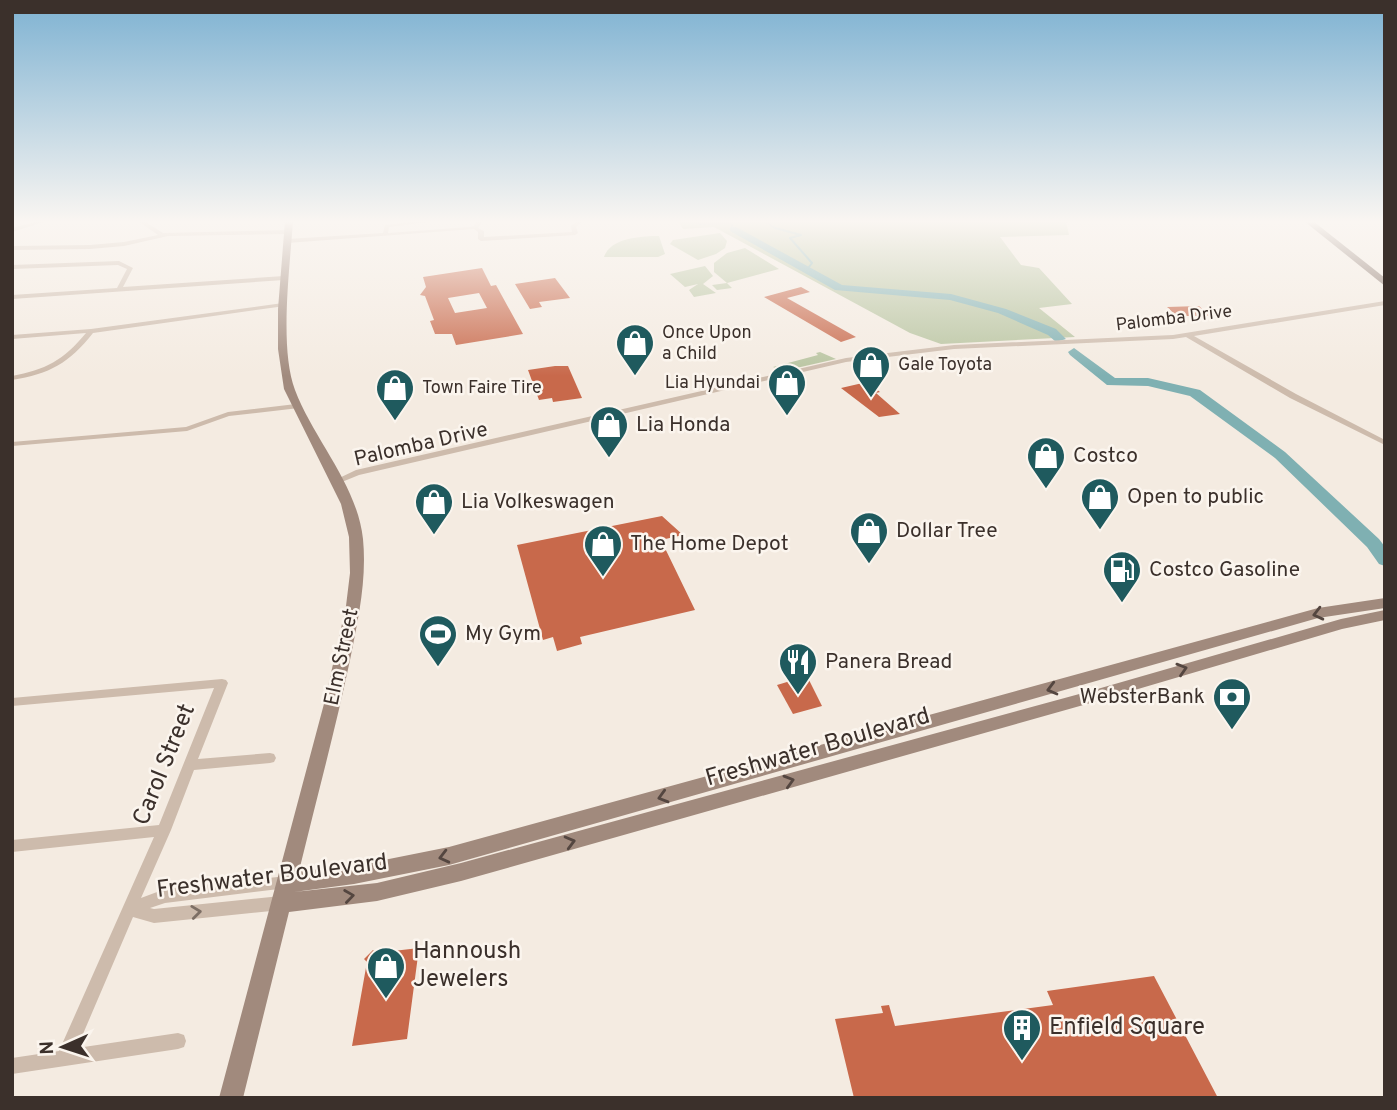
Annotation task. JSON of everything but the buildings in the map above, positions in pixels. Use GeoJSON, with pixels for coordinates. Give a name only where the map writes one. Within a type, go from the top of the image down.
{"type":"FeatureCollection","features":[{"type":"Feature","properties":{"kind":"main road","name":"Elm Street"},"geometry":{"type":"LineString","coordinates":[[231,1098],[333,700],[355,589],[355,529],[348,504],[289,389],[284,359],[284,273]]}},
{"type":"Feature","properties":{"kind":"main road","name":"Freshwater Boulevard"},"geometry":{"type":"LineString","coordinates":[[284,892],[356,895],[434,879],[947,727],[1227,639],[1318,613],[1385,603]]}},
{"type":"Feature","properties":{"kind":"main road","name":"Freshwater Boulevard"},"geometry":{"type":"LineString","coordinates":[[947,727],[1385,615]]}},
{"type":"Feature","properties":{"kind":"main road"},"geometry":{"type":"LineString","coordinates":[[1227,639],[1241,652]]}},
{"type":"Feature","properties":{"kind":"street"},"geometry":{"type":"LineString","coordinates":[[119,290],[128,273]]}},
{"type":"Feature","properties":{"kind":"street"},"geometry":{"type":"LineString","coordinates":[[12,297],[284,278]]}},
{"type":"Feature","properties":{"kind":"street","name":"Palomba Drive"},"geometry":{"type":"LineString","coordinates":[[337,481],[356,473],[706,391],[849,362],[948,350],[1102,345],[1191,337],[1280,318],[1292,319],[1385,303]]}},
{"type":"Feature","properties":{"kind":"street"},"geometry":{"type":"LineString","coordinates":[[12,337],[91,331],[283,305]]}},
{"type":"Feature","properties":{"kind":"street"},"geometry":{"type":"LineString","coordinates":[[12,378],[58,365],[73,355],[91,331]]}},
{"type":"Feature","properties":{"kind":"street"},"geometry":{"type":"LineString","coordinates":[[1191,337],[1287,393],[1385,443]]}},
{"type":"Feature","properties":{"kind":"street","name":"Palomba Drive"},"geometry":{"type":"LineString","coordinates":[[337,481],[355,479],[849,362]]}},
{"type":"Feature","properties":{"kind":"street","name":"Palomba Drive"},"geometry":{"type":"LineString","coordinates":[[706,391],[718,394]]}},
{"type":"Feature","properties":{"kind":"street"},"geometry":{"type":"LineString","coordinates":[[12,444],[187,429],[228,414],[296,406]]}},
{"type":"Feature","properties":{"kind":"street","name":"Carol Street"},"geometry":{"type":"LineString","coordinates":[[12,702],[222,683],[164,830],[65,1056]]}},
{"type":"Feature","properties":{"kind":"street"},"geometry":{"type":"LineString","coordinates":[[191,765],[270,758]]}},
{"type":"Feature","properties":{"kind":"street"},"geometry":{"type":"LineString","coordinates":[[12,846],[164,830]]}},
{"type":"Feature","properties":{"kind":"street","name":"Freshwater Boulevard"},"geometry":{"type":"LineString","coordinates":[[130,909],[154,916],[284,892]]}},
{"type":"Feature","properties":{"kind":"street","name":"Freshwater Boulevard"},"geometry":{"type":"LineString","coordinates":[[130,909],[165,895],[284,892]]}},
{"type":"Feature","properties":{"kind":"street"},"geometry":{"type":"LineString","coordinates":[[12,1066],[178,1041]]}},
{"type":"Feature","properties":{"kind":"green space"},"geometry":{"type":"Polygon","coordinates":[[[710,273],[713,276],[703,284],[716,293],[694,297],[689,290],[698,284],[685,287],[670,274],[710,273]]]}},
{"type":"Feature","properties":{"kind":"green space"},"geometry":{"type":"Polygon","coordinates":[[[715,273],[765,273],[727,283],[715,273]]]}},
{"type":"Feature","properties":{"kind":"green space"},"geometry":{"type":"Polygon","coordinates":[[[799,273],[1043,273],[1072,304],[1039,308],[1075,337],[941,344],[910,333],[799,273]]]}},
{"type":"Feature","properties":{"kind":"green space"},"geometry":{"type":"Polygon","coordinates":[[[727,283],[732,288],[717,290],[712,285],[727,283]]]}},
{"type":"Feature","properties":{"kind":"green space"},"geometry":{"type":"Polygon","coordinates":[[[820,352],[836,359],[783,371],[773,367],[818,355],[816,353],[820,352]]]}},
{"type":"Feature","properties":{"kind":"waterway"},"geometry":{"type":"LineString","coordinates":[[812,273],[839,288],[951,297],[1002,311],[1052,332],[1060,339]]}},
{"type":"Feature","properties":{"kind":"waterway"},"geometry":{"type":"LineString","coordinates":[[1074,352],[1112,382],[1148,382],[1195,393],[1280,455],[1373,543],[1385,560]]}},
{"type":"Feature","properties":{"kind":"place","name":"Once Upon a Child"},"geometry":{"type":"Point","coordinates":[635,377]}},
{"type":"Feature","properties":{"kind":"place","name":"Gale Toyota"},"geometry":{"type":"Point","coordinates":[871,399]}},
{"type":"Feature","properties":{"kind":"place","name":"Lia Hyundai"},"geometry":{"type":"Point","coordinates":[787,417]}},
{"type":"Feature","properties":{"kind":"place","name":"Town Faire Tire"},"geometry":{"type":"Point","coordinates":[395,422]}},
{"type":"Feature","properties":{"kind":"place","name":"Lia Honda"},"geometry":{"type":"Point","coordinates":[609,459]}},
{"type":"Feature","properties":{"kind":"place","name":"Costco"},"geometry":{"type":"Point","coordinates":[1046,490]}},
{"type":"Feature","properties":{"kind":"place","name":"Open to public"},"geometry":{"type":"Point","coordinates":[1100,531]}},
{"type":"Feature","properties":{"kind":"place","name":"Lia Volkeswagen"},"geometry":{"type":"Point","coordinates":[434,536]}},
{"type":"Feature","properties":{"kind":"place","name":"Dollar Tree"},"geometry":{"type":"Point","coordinates":[869,565]}},
{"type":"Feature","properties":{"kind":"place","name":"The Home Depot"},"geometry":{"type":"Point","coordinates":[603,578]}},
{"type":"Feature","properties":{"kind":"place","name":"Costco Gasoline"},"geometry":{"type":"Point","coordinates":[1122,604]}},
{"type":"Feature","properties":{"kind":"place","name":"My Gym"},"geometry":{"type":"Point","coordinates":[438,668]}},
{"type":"Feature","properties":{"kind":"place","name":"Panera Bread"},"geometry":{"type":"Point","coordinates":[798,696]}},
{"type":"Feature","properties":{"kind":"place","name":"WebsterBank"},"geometry":{"type":"Point","coordinates":[1232,731]}},
{"type":"Feature","properties":{"kind":"place","name":"Hannoush Jewelers"},"geometry":{"type":"Point","coordinates":[386,1000]}},
{"type":"Feature","properties":{"kind":"place","name":"Enfield Square"},"geometry":{"type":"Point","coordinates":[1022,1062]}}]}
